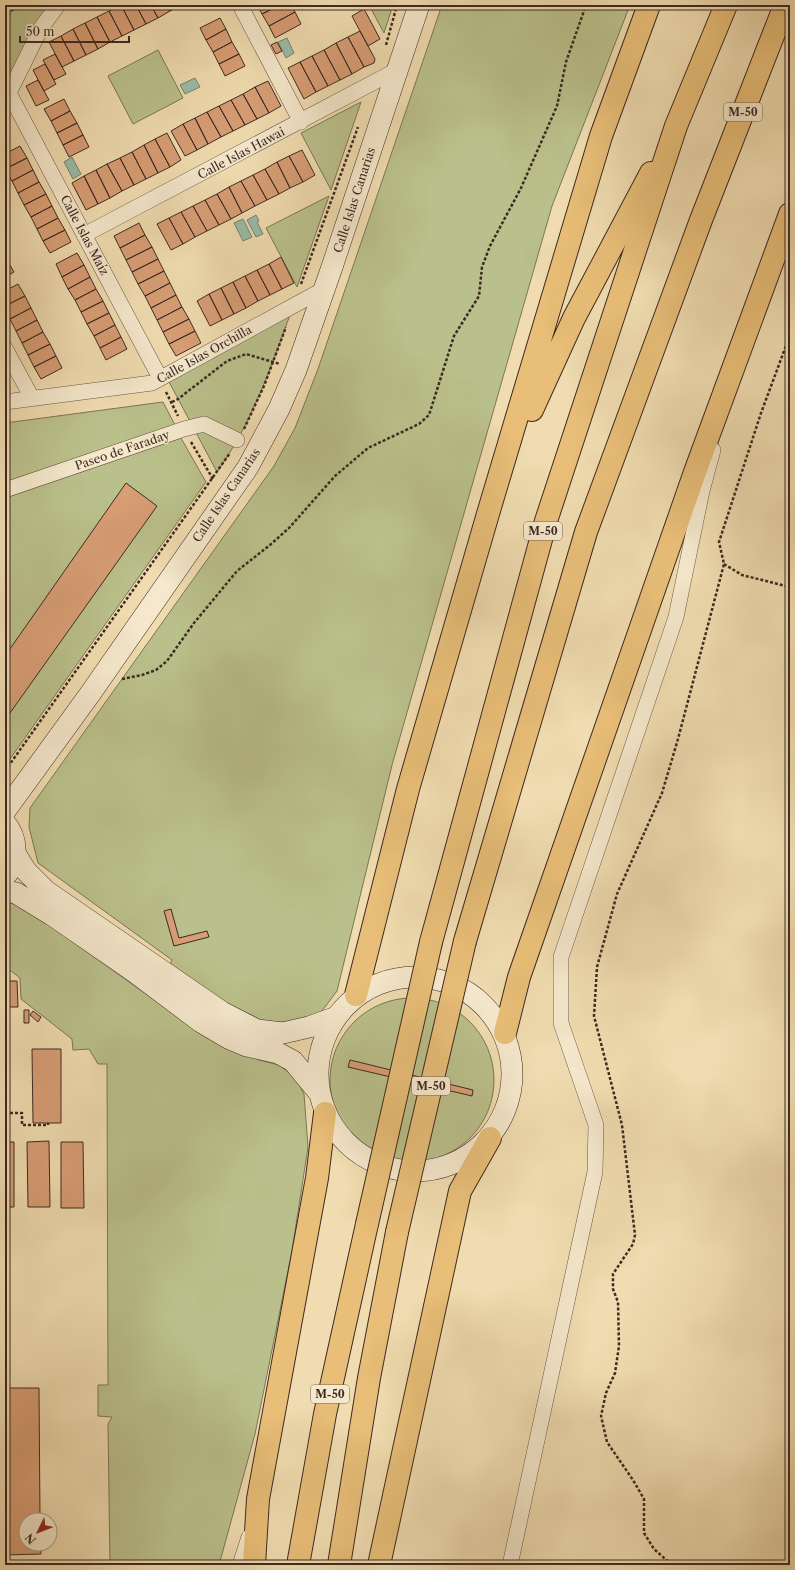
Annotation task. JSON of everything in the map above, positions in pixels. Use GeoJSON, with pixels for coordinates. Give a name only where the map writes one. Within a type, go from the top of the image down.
{"type":"FeatureCollection","features":[{"type":"Feature","properties":{"kind":"highway"},"geometry":{"type":"LineString","coordinates":[[356,995],[408,789],[490,507],[601,136],[649,5]]}},
{"type":"Feature","properties":{"kind":"highway","name":"M-50"},"geometry":{"type":"LineString","coordinates":[[298,1565],[325,1414],[430,942],[546,521],[676,126],[726,5]]}},
{"type":"Feature","properties":{"kind":"highway","name":"M-50"},"geometry":{"type":"LineString","coordinates":[[339,1565],[369,1378],[397,1232],[465,941],[586,532],[701,220],[785,5]]}},
{"type":"Feature","properties":{"kind":"highway"},"geometry":{"type":"LineString","coordinates":[[490,507],[514,449],[574,318],[676,126]]}},
{"type":"Feature","properties":{"kind":"highway"},"geometry":{"type":"LineString","coordinates":[[505,1033],[519,977],[726,386],[790,214]]}},
{"type":"Feature","properties":{"kind":"highway"},"geometry":{"type":"LineString","coordinates":[[254,1565],[258,1499],[316,1178],[322,1103]]}},
{"type":"Feature","properties":{"kind":"highway"},"geometry":{"type":"LineString","coordinates":[[379,1565],[460,1191],[490,1138]]}},
{"type":"Feature","properties":{"kind":"street"},"geometry":{"type":"LineString","coordinates":[[7,97],[41,28],[55,10],[69,5]]}},
{"type":"Feature","properties":{"kind":"street"},"geometry":{"type":"LineString","coordinates":[[240,5],[301,122]]}},
{"type":"Feature","properties":{"kind":"street","name":"Calle Islas Canarias"},"geometry":{"type":"LineString","coordinates":[[5,811],[90,694],[248,467],[279,409],[296,370],[419,5]]}},
{"type":"Feature","properties":{"kind":"street","name":"Calle Islas Hawai"},"geometry":{"type":"LineString","coordinates":[[84,235],[301,122],[397,70]]}},
{"type":"Feature","properties":{"kind":"street","name":"Calle Islas Maíz"},"geometry":{"type":"LineString","coordinates":[[7,97],[84,235],[160,378]]}},
{"type":"Feature","properties":{"kind":"street","name":"Calle Islas Orchilla"},"geometry":{"type":"LineString","coordinates":[[5,402],[152,383],[324,289]]}},
{"type":"Feature","properties":{"kind":"street"},"geometry":{"type":"LineString","coordinates":[[5,348],[32,398]]}},
{"type":"Feature","properties":{"kind":"street"},"geometry":{"type":"LineString","coordinates":[[510,1565],[595,1172],[596,1125],[561,1023],[561,957],[676,617],[702,491],[720,425],[726,386]]}},
{"type":"Feature","properties":{"kind":"street","name":"Paseo de Faraday"},"geometry":{"type":"LineString","coordinates":[[5,490],[184,429],[204,424],[237,440]]}},
{"type":"Feature","properties":{"kind":"street"},"geometry":{"type":"LineString","coordinates":[[5,823],[14,840],[15,853],[13,864],[5,876]]}},
{"type":"Feature","properties":{"kind":"street"},"geometry":{"type":"LineString","coordinates":[[15,853],[26,870],[46,891],[222,1012],[257,1030],[283,1033],[310,1027],[334,1018]]}},
{"type":"Feature","properties":{"kind":"street"},"geometry":{"type":"LineString","coordinates":[[5,891],[16,893],[52,915],[215,1030],[247,1046],[278,1053],[293,1061],[322,1103],[346,1142],[371,1161],[401,1170],[439,1169],[464,1159],[490,1138],[509,1105],[513,1066],[505,1033],[475,996],[442,979],[396,977],[356,995],[334,1018],[322,1044],[318,1069],[322,1103]]}},
{"type":"Feature","properties":{"kind":"street"},"geometry":{"type":"LineString","coordinates":[[240,1565],[245,1554],[258,1499]]}},
{"type":"Feature","properties":{"kind":"path"},"geometry":{"type":"LineString","coordinates":[[5,19],[16,5]]}},
{"type":"Feature","properties":{"kind":"path"},"geometry":{"type":"LineString","coordinates":[[385,47],[397,5]]}},
{"type":"Feature","properties":{"kind":"path"},"geometry":{"type":"LineString","coordinates":[[118,680],[142,675],[156,670],[167,661],[194,623],[237,571],[289,528],[335,476],[368,448],[419,424],[429,415],[454,336],[479,296],[482,267],[490,246],[521,188],[557,106],[566,62],[586,5]]}},
{"type":"Feature","properties":{"kind":"path"},"geometry":{"type":"LineString","coordinates":[[5,771],[209,486],[237,440],[262,391],[274,361],[361,119]]}},
{"type":"Feature","properties":{"kind":"path"},"geometry":{"type":"LineString","coordinates":[[672,1565],[654,1549],[644,1533],[644,1499],[607,1442],[601,1416],[606,1393],[615,1373],[619,1346],[618,1302],[613,1289],[613,1274],[632,1244],[635,1235],[622,1125],[594,1016],[597,967],[617,894],[662,793],[678,739],[724,564],[719,542],[761,412],[790,335]]}},
{"type":"Feature","properties":{"kind":"path"},"geometry":{"type":"LineString","coordinates":[[172,402],[227,361],[246,354],[274,361],[296,370]]}},
{"type":"Feature","properties":{"kind":"path"},"geometry":{"type":"LineString","coordinates":[[724,564],[742,575],[790,587]]}},
{"type":"Feature","properties":{"kind":"path"},"geometry":{"type":"LineString","coordinates":[[5,1113],[22,1113],[22,1125],[48,1125],[48,1123]]}},
{"type":"Feature","properties":{"kind":"green space"},"geometry":{"type":"Polygon","coordinates":[[[5,5],[50,5],[13,73],[7,76],[5,74],[5,5]]]}},
{"type":"Feature","properties":{"kind":"green space"},"geometry":{"type":"Polygon","coordinates":[[[369,5],[393,5],[384,33],[369,5]]]}},
{"type":"Feature","properties":{"kind":"green space"},"geometry":{"type":"Polygon","coordinates":[[[442,5],[630,5],[552,206],[392,765],[337,991],[322,1011],[306,1021],[270,1025],[244,1015],[169,966],[172,960],[38,863],[29,827],[30,808],[274,466],[295,428],[318,369],[442,5]]]}},
{"type":"Feature","properties":{"kind":"green space"},"geometry":{"type":"Polygon","coordinates":[[[158,50],[183,98],[133,124],[108,76],[158,50]]]}},
{"type":"Feature","properties":{"kind":"green space"},"geometry":{"type":"Polygon","coordinates":[[[361,102],[331,190],[301,133],[361,102]]]}},
{"type":"Feature","properties":{"kind":"green space"},"geometry":{"type":"Polygon","coordinates":[[[329,196],[297,287],[266,228],[329,196]]]}},
{"type":"Feature","properties":{"kind":"green space"},"geometry":{"type":"Polygon","coordinates":[[[290,315],[250,416],[229,454],[217,472],[168,380],[290,315]]]}},
{"type":"Feature","properties":{"kind":"green space"},"geometry":{"type":"Polygon","coordinates":[[[163,402],[175,425],[5,482],[5,423],[163,402]]]}},
{"type":"Feature","properties":{"kind":"green space"},"geometry":{"type":"Polygon","coordinates":[[[181,438],[206,482],[5,766],[5,498],[181,438]]]}},
{"type":"Feature","properties":{"kind":"green space"},"geometry":{"type":"Polygon","coordinates":[[[5,902],[21,905],[205,1036],[259,1060],[279,1065],[296,1078],[304,1094],[308,1147],[292,1251],[255,1434],[219,1565],[110,1565],[108,1424],[112,1417],[98,1416],[98,1385],[108,1385],[107,1064],[98,1064],[89,1049],[73,1050],[72,1039],[21,999],[20,978],[5,966],[5,902]]]}},
{"type":"Feature","properties":{"kind":"green space"},"geometry":{"type":"Polygon","coordinates":[[[404,998],[420,998],[443,1004],[458,1012],[470,1022],[480,1034],[488,1049],[494,1072],[494,1088],[488,1111],[480,1126],[470,1138],[458,1148],[443,1156],[420,1162],[404,1162],[381,1156],[366,1148],[354,1138],[344,1126],[334,1104],[330,1088],[330,1072],[336,1049],[344,1034],[354,1022],[366,1012],[388,1002],[404,998]]]}},
{"type":"Feature","properties":{"kind":"shaded area"},"geometry":{"type":"Polygon","coordinates":[[[287,38],[294,53],[286,58],[278,42],[287,38]]]}},
{"type":"Feature","properties":{"kind":"shaded area"},"geometry":{"type":"Polygon","coordinates":[[[195,78],[200,87],[185,94],[180,85],[195,78]]]}},
{"type":"Feature","properties":{"kind":"shaded area"},"geometry":{"type":"Polygon","coordinates":[[[72,157],[81,174],[73,179],[64,162],[72,157]]]}},
{"type":"Feature","properties":{"kind":"shaded area"},"geometry":{"type":"Polygon","coordinates":[[[256,215],[259,221],[257,222],[263,234],[256,237],[247,220],[256,215]]]}},
{"type":"Feature","properties":{"kind":"shaded area"},"geometry":{"type":"Polygon","coordinates":[[[243,219],[252,237],[243,241],[234,223],[243,219]]]}},
{"type":"Feature","properties":{"kind":"building"},"geometry":{"type":"Polygon","coordinates":[[[121,5],[134,30],[122,36],[109,11],[121,5]]]}},
{"type":"Feature","properties":{"kind":"building"},"geometry":{"type":"Polygon","coordinates":[[[121,5],[136,5],[146,24],[134,30],[121,5]]]}},
{"type":"Feature","properties":{"kind":"building"},"geometry":{"type":"Polygon","coordinates":[[[136,5],[151,5],[158,18],[146,24],[136,5]]]}},
{"type":"Feature","properties":{"kind":"building"},"geometry":{"type":"Polygon","coordinates":[[[151,5],[167,5],[170,11],[158,18],[151,5]]]}},
{"type":"Feature","properties":{"kind":"building"},"geometry":{"type":"Polygon","coordinates":[[[167,5],[182,5],[170,11],[167,5]]]}},
{"type":"Feature","properties":{"kind":"building"},"geometry":{"type":"Polygon","coordinates":[[[257,5],[280,5],[262,14],[257,5]]]}},
{"type":"Feature","properties":{"kind":"building"},"geometry":{"type":"Polygon","coordinates":[[[280,5],[291,5],[295,12],[269,26],[262,14],[280,5]]]}},
{"type":"Feature","properties":{"kind":"building"},"geometry":{"type":"Polygon","coordinates":[[[364,9],[380,39],[368,46],[352,16],[364,9]]]}},
{"type":"Feature","properties":{"kind":"building"},"geometry":{"type":"Polygon","coordinates":[[[109,11],[122,36],[110,42],[97,17],[109,11]]]}},
{"type":"Feature","properties":{"kind":"building"},"geometry":{"type":"Polygon","coordinates":[[[295,12],[301,24],[275,38],[269,26],[295,12]]]}},
{"type":"Feature","properties":{"kind":"building"},"geometry":{"type":"Polygon","coordinates":[[[97,17],[110,42],[98,49],[85,23],[97,17]]]}},
{"type":"Feature","properties":{"kind":"building"},"geometry":{"type":"Polygon","coordinates":[[[220,18],[226,29],[206,40],[200,28],[220,18]]]}},
{"type":"Feature","properties":{"kind":"building"},"geometry":{"type":"Polygon","coordinates":[[[85,23],[98,49],[86,55],[73,29],[85,23]]]}},
{"type":"Feature","properties":{"kind":"building"},"geometry":{"type":"Polygon","coordinates":[[[73,29],[86,55],[74,61],[61,36],[73,29]]]}},
{"type":"Feature","properties":{"kind":"building"},"geometry":{"type":"Polygon","coordinates":[[[226,29],[232,42],[213,52],[206,40],[226,29]]]}},
{"type":"Feature","properties":{"kind":"building"},"geometry":{"type":"Polygon","coordinates":[[[360,31],[375,59],[374,63],[364,67],[348,37],[360,31]]]}},
{"type":"Feature","properties":{"kind":"building"},"geometry":{"type":"Polygon","coordinates":[[[61,36],[74,61],[62,67],[49,42],[61,36]]]}},
{"type":"Feature","properties":{"kind":"building"},"geometry":{"type":"Polygon","coordinates":[[[348,37],[364,67],[352,74],[336,43],[348,37]]]}},
{"type":"Feature","properties":{"kind":"building"},"geometry":{"type":"Polygon","coordinates":[[[232,42],[239,54],[219,64],[213,52],[232,42]]]}},
{"type":"Feature","properties":{"kind":"building"},"geometry":{"type":"Polygon","coordinates":[[[277,42],[282,51],[276,54],[271,45],[277,42]]]}},
{"type":"Feature","properties":{"kind":"building"},"geometry":{"type":"Polygon","coordinates":[[[336,43],[352,74],[340,80],[324,50],[336,43]]]}},
{"type":"Feature","properties":{"kind":"building"},"geometry":{"type":"Polygon","coordinates":[[[324,50],[340,80],[328,86],[312,56],[324,50]]]}},
{"type":"Feature","properties":{"kind":"building"},"geometry":{"type":"Polygon","coordinates":[[[55,54],[66,74],[54,80],[43,60],[55,54]]]}},
{"type":"Feature","properties":{"kind":"building"},"geometry":{"type":"Polygon","coordinates":[[[239,54],[245,66],[225,76],[219,64],[239,54]]]}},
{"type":"Feature","properties":{"kind":"building"},"geometry":{"type":"Polygon","coordinates":[[[312,56],[328,86],[316,92],[300,62],[312,56]]]}},
{"type":"Feature","properties":{"kind":"building"},"geometry":{"type":"Polygon","coordinates":[[[300,62],[316,92],[304,99],[288,68],[300,62]]]}},
{"type":"Feature","properties":{"kind":"building"},"geometry":{"type":"Polygon","coordinates":[[[45,64],[56,84],[44,91],[33,70],[45,64]]]}},
{"type":"Feature","properties":{"kind":"building"},"geometry":{"type":"Polygon","coordinates":[[[38,80],[49,100],[36,106],[26,86],[38,80]]]}},
{"type":"Feature","properties":{"kind":"building"},"geometry":{"type":"Polygon","coordinates":[[[268,81],[281,106],[269,113],[255,87],[268,81]]]}},
{"type":"Feature","properties":{"kind":"building"},"geometry":{"type":"Polygon","coordinates":[[[255,87],[269,113],[257,119],[243,94],[255,87]]]}},
{"type":"Feature","properties":{"kind":"building"},"geometry":{"type":"Polygon","coordinates":[[[243,94],[257,119],[245,125],[231,100],[243,94]]]}},
{"type":"Feature","properties":{"kind":"building"},"geometry":{"type":"Polygon","coordinates":[[[64,99],[70,111],[51,121],[44,109],[64,99]]]}},
{"type":"Feature","properties":{"kind":"building"},"geometry":{"type":"Polygon","coordinates":[[[231,100],[245,125],[233,131],[219,106],[231,100]]]}},
{"type":"Feature","properties":{"kind":"building"},"geometry":{"type":"Polygon","coordinates":[[[219,106],[233,131],[221,137],[207,112],[219,106]]]}},
{"type":"Feature","properties":{"kind":"building"},"geometry":{"type":"Polygon","coordinates":[[[70,111],[77,123],[57,133],[51,121],[70,111]]]}},
{"type":"Feature","properties":{"kind":"building"},"geometry":{"type":"Polygon","coordinates":[[[207,112],[221,137],[208,144],[195,118],[207,112]]]}},
{"type":"Feature","properties":{"kind":"building"},"geometry":{"type":"Polygon","coordinates":[[[195,118],[208,144],[197,150],[183,124],[195,118]]]}},
{"type":"Feature","properties":{"kind":"building"},"geometry":{"type":"Polygon","coordinates":[[[77,123],[83,135],[63,145],[57,133],[77,123]]]}},
{"type":"Feature","properties":{"kind":"building"},"geometry":{"type":"Polygon","coordinates":[[[183,124],[197,150],[185,156],[171,131],[183,124]]]}},
{"type":"Feature","properties":{"kind":"building"},"geometry":{"type":"Polygon","coordinates":[[[167,133],[181,160],[170,167],[155,139],[167,133]]]}},
{"type":"Feature","properties":{"kind":"building"},"geometry":{"type":"Polygon","coordinates":[[[83,135],[89,147],[69,157],[63,145],[83,135]]]}},
{"type":"Feature","properties":{"kind":"building"},"geometry":{"type":"Polygon","coordinates":[[[155,139],[170,167],[158,173],[144,145],[155,139]]]}},
{"type":"Feature","properties":{"kind":"building"},"geometry":{"type":"Polygon","coordinates":[[[144,145],[158,173],[146,179],[132,152],[144,145]]]}},
{"type":"Feature","properties":{"kind":"building"},"geometry":{"type":"Polygon","coordinates":[[[20,146],[27,158],[5,169],[5,154],[20,146]]]}},
{"type":"Feature","properties":{"kind":"building"},"geometry":{"type":"Polygon","coordinates":[[[302,150],[315,175],[303,182],[289,156],[302,150]]]}},
{"type":"Feature","properties":{"kind":"building"},"geometry":{"type":"Polygon","coordinates":[[[132,152],[146,179],[134,185],[120,158],[132,152]]]}},
{"type":"Feature","properties":{"kind":"building"},"geometry":{"type":"Polygon","coordinates":[[[289,156],[303,182],[290,188],[277,162],[289,156]]]}},
{"type":"Feature","properties":{"kind":"building"},"geometry":{"type":"Polygon","coordinates":[[[27,158],[33,170],[12,181],[5,169],[27,158]]]}},
{"type":"Feature","properties":{"kind":"building"},"geometry":{"type":"Polygon","coordinates":[[[120,158],[134,185],[122,191],[107,164],[120,158]]]}},
{"type":"Feature","properties":{"kind":"building"},"geometry":{"type":"Polygon","coordinates":[[[277,162],[290,188],[279,194],[265,169],[277,162]]]}},
{"type":"Feature","properties":{"kind":"building"},"geometry":{"type":"Polygon","coordinates":[[[107,164],[122,191],[110,198],[96,170],[107,164]]]}},
{"type":"Feature","properties":{"kind":"building"},"geometry":{"type":"Polygon","coordinates":[[[265,169],[279,194],[267,200],[253,175],[265,169]]]}},
{"type":"Feature","properties":{"kind":"building"},"geometry":{"type":"Polygon","coordinates":[[[33,170],[39,182],[18,193],[12,181],[33,170]]]}},
{"type":"Feature","properties":{"kind":"building"},"geometry":{"type":"Polygon","coordinates":[[[96,170],[110,198],[98,204],[84,176],[96,170]]]}},
{"type":"Feature","properties":{"kind":"building"},"geometry":{"type":"Polygon","coordinates":[[[253,175],[267,200],[255,206],[241,181],[253,175]]]}},
{"type":"Feature","properties":{"kind":"building"},"geometry":{"type":"Polygon","coordinates":[[[84,176],[98,204],[86,210],[72,183],[84,176]]]}},
{"type":"Feature","properties":{"kind":"building"},"geometry":{"type":"Polygon","coordinates":[[[241,181],[255,206],[242,213],[229,187],[241,181]]]}},
{"type":"Feature","properties":{"kind":"building"},"geometry":{"type":"Polygon","coordinates":[[[39,182],[46,194],[24,205],[18,193],[39,182]]]}},
{"type":"Feature","properties":{"kind":"building"},"geometry":{"type":"Polygon","coordinates":[[[229,187],[242,213],[231,219],[217,194],[229,187]]]}},
{"type":"Feature","properties":{"kind":"building"},"geometry":{"type":"Polygon","coordinates":[[[46,194],[52,206],[31,217],[24,205],[46,194]]]}},
{"type":"Feature","properties":{"kind":"building"},"geometry":{"type":"Polygon","coordinates":[[[217,194],[231,219],[219,225],[205,200],[217,194]]]}},
{"type":"Feature","properties":{"kind":"building"},"geometry":{"type":"Polygon","coordinates":[[[205,200],[219,225],[207,231],[193,206],[205,200]]]}},
{"type":"Feature","properties":{"kind":"building"},"geometry":{"type":"Polygon","coordinates":[[[52,206],[58,218],[37,229],[31,217],[52,206]]]}},
{"type":"Feature","properties":{"kind":"building"},"geometry":{"type":"Polygon","coordinates":[[[193,206],[207,231],[195,237],[181,212],[193,206]]]}},
{"type":"Feature","properties":{"kind":"building"},"geometry":{"type":"Polygon","coordinates":[[[181,212],[195,237],[183,244],[169,218],[181,212]]]}},
{"type":"Feature","properties":{"kind":"building"},"geometry":{"type":"Polygon","coordinates":[[[58,218],[65,230],[43,241],[37,229],[58,218]]]}},
{"type":"Feature","properties":{"kind":"building"},"geometry":{"type":"Polygon","coordinates":[[[169,218],[183,244],[171,250],[157,224],[169,218]]]}},
{"type":"Feature","properties":{"kind":"building"},"geometry":{"type":"Polygon","coordinates":[[[139,223],[145,235],[120,248],[114,236],[139,223]]]}},
{"type":"Feature","properties":{"kind":"building"},"geometry":{"type":"Polygon","coordinates":[[[65,230],[71,242],[50,253],[43,241],[65,230]]]}},
{"type":"Feature","properties":{"kind":"building"},"geometry":{"type":"Polygon","coordinates":[[[145,235],[152,247],[126,260],[120,248],[145,235]]]}},
{"type":"Feature","properties":{"kind":"building"},"geometry":{"type":"Polygon","coordinates":[[[152,247],[158,259],[132,272],[126,260],[152,247]]]}},
{"type":"Feature","properties":{"kind":"building"},"geometry":{"type":"Polygon","coordinates":[[[77,253],[84,265],[62,277],[56,264],[77,253]]]}},
{"type":"Feature","properties":{"kind":"building"},"geometry":{"type":"Polygon","coordinates":[[[281,257],[294,283],[282,289],[269,264],[281,257]]]}},
{"type":"Feature","properties":{"kind":"building"},"geometry":{"type":"Polygon","coordinates":[[[158,259],[164,271],[138,284],[132,272],[158,259]]]}},
{"type":"Feature","properties":{"kind":"building"},"geometry":{"type":"Polygon","coordinates":[[[7,260],[14,272],[5,277],[5,261],[7,260]]]}},
{"type":"Feature","properties":{"kind":"building"},"geometry":{"type":"Polygon","coordinates":[[[269,264],[282,289],[270,295],[257,270],[269,264]]]}},
{"type":"Feature","properties":{"kind":"building"},"geometry":{"type":"Polygon","coordinates":[[[84,265],[90,277],[68,289],[62,277],[84,265]]]}},
{"type":"Feature","properties":{"kind":"building"},"geometry":{"type":"Polygon","coordinates":[[[257,270],[270,295],[258,301],[245,276],[257,270]]]}},
{"type":"Feature","properties":{"kind":"building"},"geometry":{"type":"Polygon","coordinates":[[[164,271],[170,283],[145,296],[138,284],[164,271]]]}},
{"type":"Feature","properties":{"kind":"building"},"geometry":{"type":"Polygon","coordinates":[[[245,276],[258,301],[246,308],[233,282],[245,276]]]}},
{"type":"Feature","properties":{"kind":"building"},"geometry":{"type":"Polygon","coordinates":[[[90,277],[96,289],[75,300],[68,289],[90,277]]]}},
{"type":"Feature","properties":{"kind":"building"},"geometry":{"type":"Polygon","coordinates":[[[233,282],[246,308],[234,314],[221,288],[233,282]]]}},
{"type":"Feature","properties":{"kind":"building"},"geometry":{"type":"Polygon","coordinates":[[[170,283],[176,295],[151,308],[145,296],[170,283]]]}},
{"type":"Feature","properties":{"kind":"building"},"geometry":{"type":"Polygon","coordinates":[[[18,284],[25,296],[5,306],[5,291],[18,284]]]}},
{"type":"Feature","properties":{"kind":"building"},"geometry":{"type":"Polygon","coordinates":[[[221,288],[234,314],[222,320],[209,294],[221,288]]]}},
{"type":"Feature","properties":{"kind":"building"},"geometry":{"type":"Polygon","coordinates":[[[96,289],[103,301],[81,312],[75,300],[96,289]]]}},
{"type":"Feature","properties":{"kind":"building"},"geometry":{"type":"Polygon","coordinates":[[[209,294],[222,320],[210,326],[197,301],[209,294]]]}},
{"type":"Feature","properties":{"kind":"building"},"geometry":{"type":"Polygon","coordinates":[[[176,295],[182,307],[157,320],[151,308],[176,295]]]}},
{"type":"Feature","properties":{"kind":"building"},"geometry":{"type":"Polygon","coordinates":[[[25,296],[31,308],[10,319],[5,306],[25,296]]]}},
{"type":"Feature","properties":{"kind":"building"},"geometry":{"type":"Polygon","coordinates":[[[103,301],[109,313],[87,324],[81,312],[103,301]]]}},
{"type":"Feature","properties":{"kind":"building"},"geometry":{"type":"Polygon","coordinates":[[[182,307],[189,319],[163,332],[157,320],[182,307]]]}},
{"type":"Feature","properties":{"kind":"building"},"geometry":{"type":"Polygon","coordinates":[[[31,308],[37,320],[16,331],[10,319],[31,308]]]}},
{"type":"Feature","properties":{"kind":"building"},"geometry":{"type":"Polygon","coordinates":[[[109,313],[115,325],[94,336],[87,324],[109,313]]]}},
{"type":"Feature","properties":{"kind":"building"},"geometry":{"type":"Polygon","coordinates":[[[189,319],[195,331],[169,344],[163,332],[189,319]]]}},
{"type":"Feature","properties":{"kind":"building"},"geometry":{"type":"Polygon","coordinates":[[[37,320],[43,332],[22,343],[16,331],[37,320]]]}},
{"type":"Feature","properties":{"kind":"building"},"geometry":{"type":"Polygon","coordinates":[[[115,325],[121,337],[100,348],[94,336],[115,325]]]}},
{"type":"Feature","properties":{"kind":"building"},"geometry":{"type":"Polygon","coordinates":[[[195,331],[201,343],[176,356],[169,344],[195,331]]]}},
{"type":"Feature","properties":{"kind":"building"},"geometry":{"type":"Polygon","coordinates":[[[43,332],[50,344],[28,355],[22,343],[43,332]]]}},
{"type":"Feature","properties":{"kind":"building"},"geometry":{"type":"Polygon","coordinates":[[[121,337],[127,349],[106,360],[100,348],[121,337]]]}},
{"type":"Feature","properties":{"kind":"building"},"geometry":{"type":"Polygon","coordinates":[[[50,344],[56,356],[34,367],[28,355],[50,344]]]}},
{"type":"Feature","properties":{"kind":"building"},"geometry":{"type":"Polygon","coordinates":[[[56,356],[62,368],[41,379],[34,367],[56,356]]]}},
{"type":"Feature","properties":{"kind":"building"},"geometry":{"type":"Polygon","coordinates":[[[126,483],[157,506],[5,720],[5,656],[126,483]]]}},
{"type":"Feature","properties":{"kind":"building"},"geometry":{"type":"Polygon","coordinates":[[[171,909],[179,938],[207,931],[209,937],[174,946],[164,911],[171,909]]]}},
{"type":"Feature","properties":{"kind":"building"},"geometry":{"type":"Polygon","coordinates":[[[5,981],[17,981],[18,1007],[5,1007],[5,981]]]}},
{"type":"Feature","properties":{"kind":"building"},"geometry":{"type":"Polygon","coordinates":[[[24,1010],[29,1010],[29,1023],[24,1023],[24,1010]]]}},
{"type":"Feature","properties":{"kind":"building"},"geometry":{"type":"Polygon","coordinates":[[[33,1011],[41,1017],[38,1022],[30,1015],[33,1011]]]}},
{"type":"Feature","properties":{"kind":"building"},"geometry":{"type":"Polygon","coordinates":[[[32,1049],[61,1049],[61,1123],[33,1123],[32,1049]]]}},
{"type":"Feature","properties":{"kind":"building"},"geometry":{"type":"Polygon","coordinates":[[[350,1060],[473,1090],[472,1096],[348,1067],[350,1060]]]}},
{"type":"Feature","properties":{"kind":"building"},"geometry":{"type":"Polygon","coordinates":[[[49,1141],[50,1207],[28,1207],[27,1142],[49,1141]]]}},
{"type":"Feature","properties":{"kind":"building"},"geometry":{"type":"Polygon","coordinates":[[[5,1142],[14,1142],[14,1207],[5,1207],[5,1142]]]}},
{"type":"Feature","properties":{"kind":"building"},"geometry":{"type":"Polygon","coordinates":[[[61,1142],[83,1142],[84,1208],[61,1208],[61,1142]]]}},
{"type":"Feature","properties":{"kind":"building"},"geometry":{"type":"Polygon","coordinates":[[[5,1388],[39,1388],[40,1512],[18,1512],[18,1552],[41,1552],[41,1554],[5,1555],[5,1388]]]}}]}
